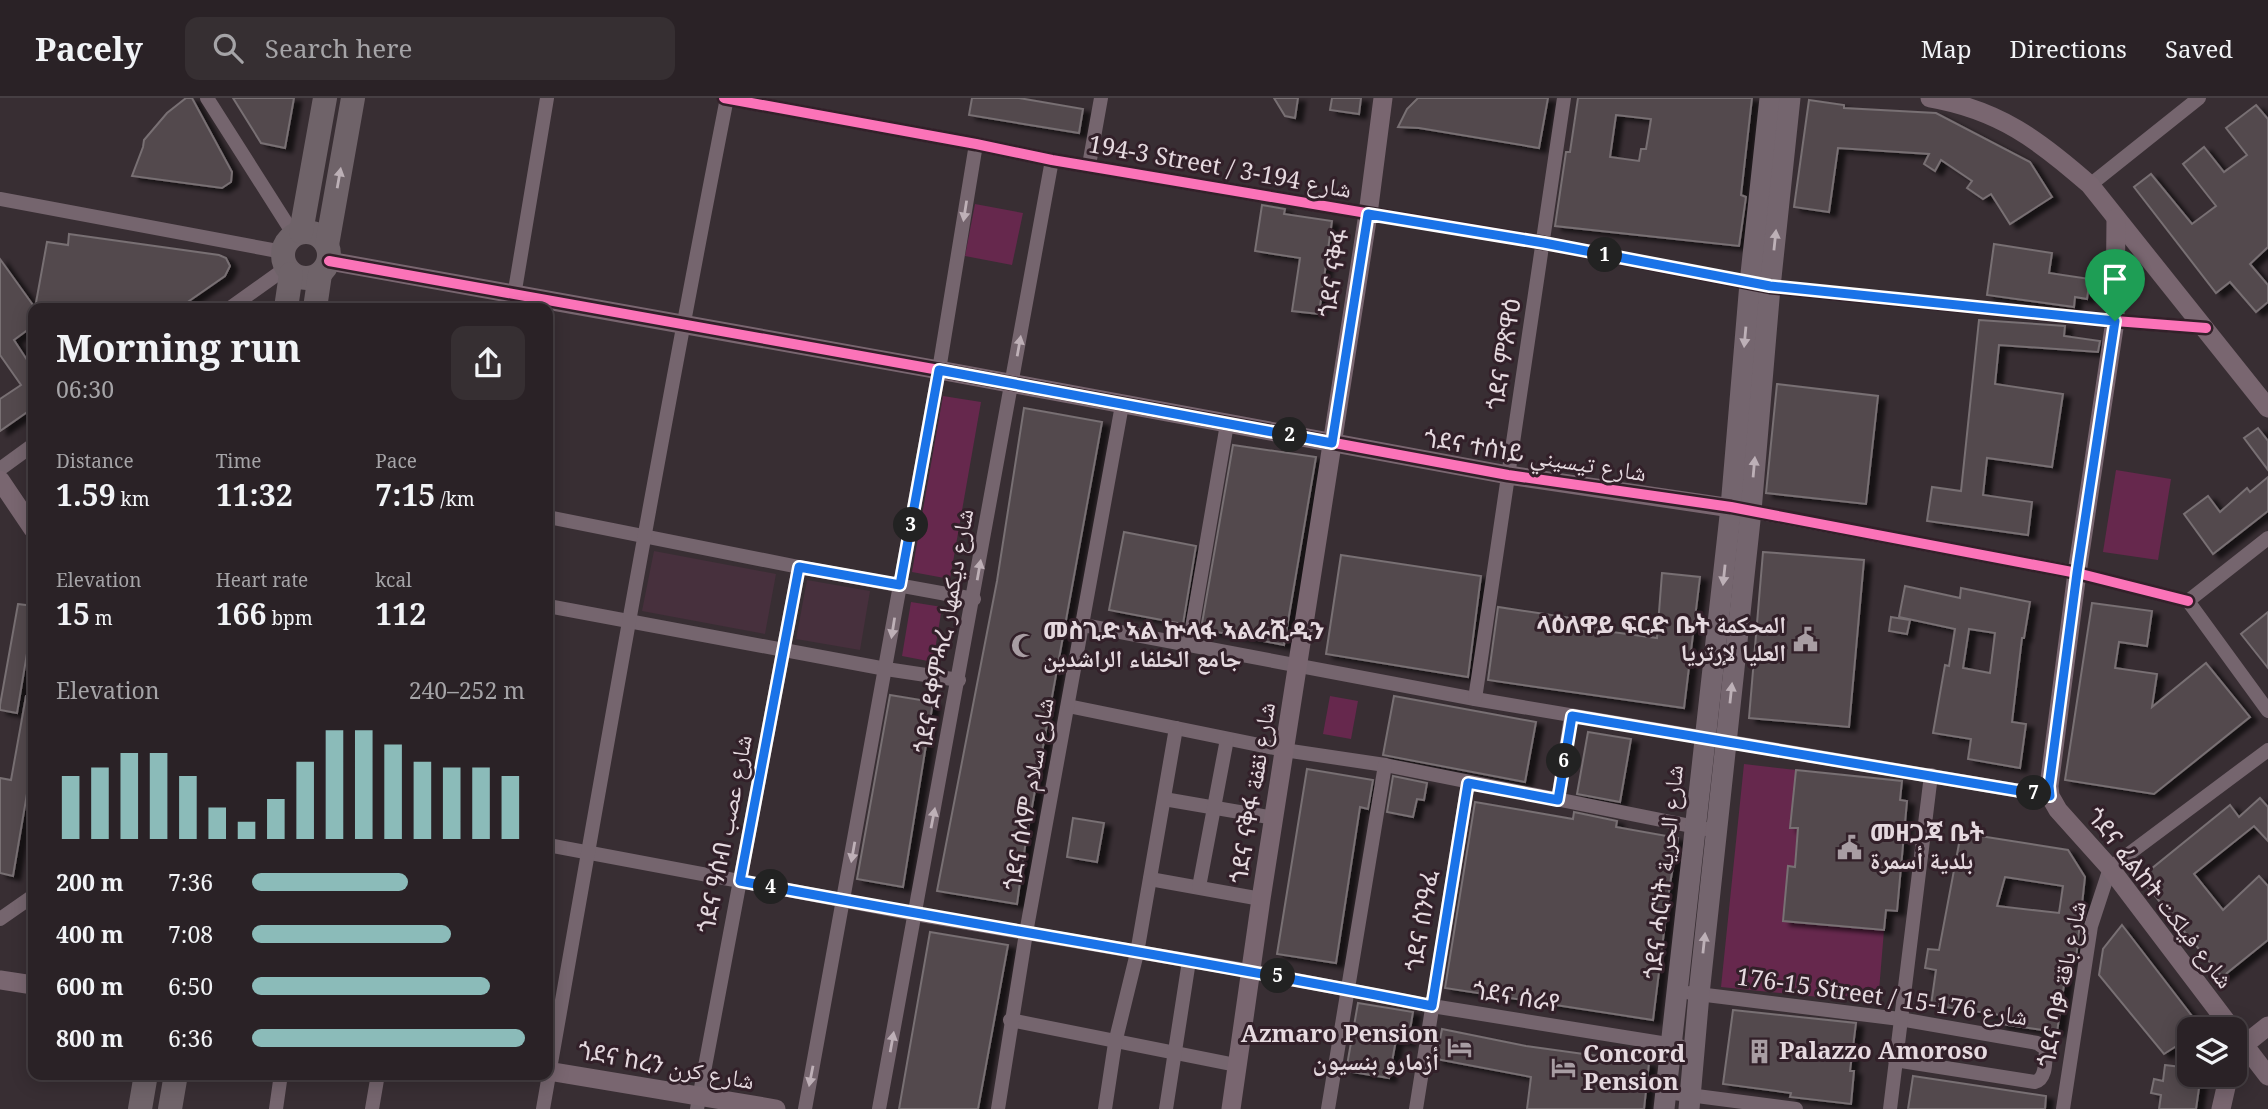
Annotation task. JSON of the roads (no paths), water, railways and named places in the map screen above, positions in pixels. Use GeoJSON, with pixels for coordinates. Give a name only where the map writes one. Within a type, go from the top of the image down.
{"type":"FeatureCollection","features":[{"type":"Feature","properties":{"kind":"highway"},"geometry":{"type":"LineString","coordinates":[[286,303],[291,252],[325,98]]}},
{"type":"Feature","properties":{"kind":"highway"},"geometry":{"type":"LineString","coordinates":[[316,303],[353,98]]}},
{"type":"Feature","properties":{"kind":"highway"},"geometry":{"type":"LineString","coordinates":[[291,252],[316,234],[326,260]]}},
{"type":"Feature","properties":{"kind":"highway"},"geometry":{"type":"LineString","coordinates":[[291,252],[305,279],[326,260]]}},
{"type":"Feature","properties":{"kind":"highway"},"geometry":{"type":"LineString","coordinates":[[140,1109],[145,1080]]}},
{"type":"Feature","properties":{"kind":"highway"},"geometry":{"type":"LineString","coordinates":[[170,1109],[175,1080]]}},
{"type":"Feature","properties":{"kind":"main road","name":"ጎደና ሓርነት شارع الحرية"},"geometry":{"type":"LineString","coordinates":[[1689,1102],[1716,831],[1716,740],[1741,509],[1760,285],[1770,98]]}},
{"type":"Feature","properties":{"kind":"main road","name":"ጎደና ሓርነት شارع الحرية"},"geometry":{"type":"LineString","coordinates":[[1760,285],[1790,98]]}},
{"type":"Feature","properties":{"kind":"main road","name":"ጎደና ሓርነት شارع الحرية"},"geometry":{"type":"LineString","coordinates":[[1665,1100],[1695,828],[1716,740]]}},
{"type":"Feature","properties":{"kind":"street"},"geometry":{"type":"LineString","coordinates":[[207,98],[291,252]]}},
{"type":"Feature","properties":{"kind":"street"},"geometry":{"type":"LineString","coordinates":[[513,301],[547,98]]}},
{"type":"Feature","properties":{"kind":"street"},"geometry":{"type":"LineString","coordinates":[[553,1049],[726,98]]}},
{"type":"Feature","properties":{"kind":"street","name":"194-3 Street / شارع 194-3"},"geometry":{"type":"LineString","coordinates":[[726,98],[1052,160],[1544,243],[1760,285],[2206,328]]}},
{"type":"Feature","properties":{"kind":"street"},"geometry":{"type":"LineString","coordinates":[[1089,165],[1101,98]]}},
{"type":"Feature","properties":{"kind":"street","name":"ጎደና ምጽዋዕ"},"geometry":{"type":"LineString","coordinates":[[1475,699],[1564,98]]}},
{"type":"Feature","properties":{"kind":"street"},"geometry":{"type":"LineString","coordinates":[[1930,98],[1986,112],[2027,133],[2090,185],[2268,408]]}},
{"type":"Feature","properties":{"kind":"street"},"geometry":{"type":"LineString","coordinates":[[2090,185],[2199,98]]}},
{"type":"Feature","properties":{"kind":"street","name":"ጎደና ናቅፋ"},"geometry":{"type":"LineString","coordinates":[[1332,443],[1386,102]]}},
{"type":"Feature","properties":{"kind":"street"},"geometry":{"type":"LineString","coordinates":[[805,1109],[845,901],[976,144]]}},
{"type":"Feature","properties":{"kind":"street","name":"ጎደና ደቀምሓረ شارع ديكمهار"},"geometry":{"type":"LineString","coordinates":[[879,1109],[1052,160]]}},
{"type":"Feature","properties":{"kind":"street"},"geometry":{"type":"LineString","coordinates":[[0,200],[291,252]]}},
{"type":"Feature","properties":{"kind":"street"},"geometry":{"type":"LineString","coordinates":[[1083,625],[1475,699],[2050,796],[2049,786],[2077,573],[2115,321],[2116,218]]}},
{"type":"Feature","properties":{"kind":"street"},"geometry":{"type":"LineString","coordinates":[[235,303],[291,252]]}},
{"type":"Feature","properties":{"kind":"street","name":"ጎደና ተሰነይ شارع تيسيني"},"geometry":{"type":"LineString","coordinates":[[326,260],[513,301]]}},
{"type":"Feature","properties":{"kind":"street","name":"ጎደና ተሰነይ شارع تيسيني"},"geometry":{"type":"LineString","coordinates":[[553,306],[683,324],[1508,475],[1741,509]]}},
{"type":"Feature","properties":{"kind":"street","name":"ጎደና ሰላም شارع سلام"},"geometry":{"type":"LineString","coordinates":[[998,1109],[1010,1020],[1122,405]]}},
{"type":"Feature","properties":{"kind":"street"},"geometry":{"type":"LineString","coordinates":[[1189,645],[1227,424]]}},
{"type":"Feature","properties":{"kind":"street","name":"ጎደና ናቅፋ شارع نقفة"},"geometry":{"type":"LineString","coordinates":[[1231,1109],[1332,443]]}},
{"type":"Feature","properties":{"kind":"street"},"geometry":{"type":"LineString","coordinates":[[0,469],[28,449]]}},
{"type":"Feature","properties":{"kind":"street"},"geometry":{"type":"LineString","coordinates":[[0,480],[28,522]]}},
{"type":"Feature","properties":{"kind":"street"},"geometry":{"type":"LineString","coordinates":[[1741,509],[2077,573],[2188,601],[2268,711]]}},
{"type":"Feature","properties":{"kind":"street"},"geometry":{"type":"LineString","coordinates":[[553,518],[974,599]]}},
{"type":"Feature","properties":{"kind":"street"},"geometry":{"type":"LineString","coordinates":[[2188,601],[2268,538]]}},
{"type":"Feature","properties":{"kind":"street","name":"ጎደና ዓሰብ شارع عصب"},"geometry":{"type":"LineString","coordinates":[[698,1103],[799,567]]}},
{"type":"Feature","properties":{"kind":"street"},"geometry":{"type":"LineString","coordinates":[[553,607],[959,680]]}},
{"type":"Feature","properties":{"kind":"street"},"geometry":{"type":"LineString","coordinates":[[1068,706],[1284,750],[1385,765],[1716,831]]}},
{"type":"Feature","properties":{"kind":"street"},"geometry":{"type":"LineString","coordinates":[[1558,800],[1572,716]]}},
{"type":"Feature","properties":{"kind":"street"},"geometry":{"type":"LineString","coordinates":[[1105,1109],[1115,1043],[1137,953],[1176,728]]}},
{"type":"Feature","properties":{"kind":"street"},"geometry":{"type":"LineString","coordinates":[[1199,887],[1227,738]]}},
{"type":"Feature","properties":{"kind":"street"},"geometry":{"type":"LineString","coordinates":[[2110,868],[2268,750]]}},
{"type":"Feature","properties":{"kind":"street"},"geometry":{"type":"LineString","coordinates":[[1328,1109],[1385,765]]}},
{"type":"Feature","properties":{"kind":"street"},"geometry":{"type":"LineString","coordinates":[[1890,1109],[1930,775]]}},
{"type":"Feature","properties":{"kind":"street","name":"ጎደና ሰንዓፈ"},"geometry":{"type":"LineString","coordinates":[[1416,1109],[1468,783]]}},
{"type":"Feature","properties":{"kind":"street","name":"ጎደና ፈልከት شارع فيلكت"},"geometry":{"type":"LineString","coordinates":[[2050,796],[2058,810],[2110,868],[2218,1017]]}},
{"type":"Feature","properties":{"kind":"street"},"geometry":{"type":"LineString","coordinates":[[1164,799],[1274,818]]}},
{"type":"Feature","properties":{"kind":"street","name":"ጎደና ሰራየ"},"geometry":{"type":"LineString","coordinates":[[553,846],[1432,1006],[1693,1048]]}},
{"type":"Feature","properties":{"kind":"street","name":"ጎደና ባቃ شارع باقة"},"geometry":{"type":"LineString","coordinates":[[2063,1109],[2091,926],[2110,868]]}},
{"type":"Feature","properties":{"kind":"street"},"geometry":{"type":"LineString","coordinates":[[1150,879],[1261,900]]}},
{"type":"Feature","properties":{"kind":"street"},"geometry":{"type":"LineString","coordinates":[[0,919],[28,899]]}},
{"type":"Feature","properties":{"kind":"street"},"geometry":{"type":"LineString","coordinates":[[1166,1109],[1189,961]]}},
{"type":"Feature","properties":{"kind":"street"},"geometry":{"type":"LineString","coordinates":[[0,980],[28,984]]}},
{"type":"Feature","properties":{"kind":"street","name":"176-15 Street / شارع 176-15"},"geometry":{"type":"LineString","coordinates":[[1677,991],[1900,1019],[2037,1043],[2046,1049],[2043,1077],[2035,1082],[1895,1060]]}},
{"type":"Feature","properties":{"kind":"street"},"geometry":{"type":"LineString","coordinates":[[1010,1020],[1115,1043],[1237,1065]]}},
{"type":"Feature","properties":{"kind":"street"},"geometry":{"type":"LineString","coordinates":[[2247,1036],[2268,1026]]}},
{"type":"Feature","properties":{"kind":"street","name":"ጎደና ፈልከት شارع فيلكت"},"geometry":{"type":"LineString","coordinates":[[2247,1054],[2268,1076]]}},
{"type":"Feature","properties":{"kind":"street","name":"ጎደና ከረን شارع كرن"},"geometry":{"type":"LineString","coordinates":[[553,1072],[698,1103],[776,1109]]}},
{"type":"Feature","properties":{"kind":"street"},"geometry":{"type":"LineString","coordinates":[[276,1109],[280,1080]]}},
{"type":"Feature","properties":{"kind":"street"},"geometry":{"type":"LineString","coordinates":[[372,1109],[377,1080]]}},
{"type":"Feature","properties":{"kind":"street"},"geometry":{"type":"LineString","coordinates":[[543,1109],[548,1080]]}},
{"type":"Feature","properties":{"kind":"street"},"geometry":{"type":"LineString","coordinates":[[2221,1109],[2226,1087]]}},
{"type":"Feature","properties":{"kind":"street"},"geometry":{"type":"LineString","coordinates":[[1665,1100],[1796,1109]]}},
{"type":"Feature","properties":{"kind":"place","name":"ላዕለዋይ ፍርድ ቤት المحكمة العليا لإرتريا"},"geometry":{"type":"Point","coordinates":[1806,639]}},
{"type":"Feature","properties":{"kind":"place","name":"መስጊድ ኣል ኵላፋ ኣልራሺዲን جامع الخلفاء الراشدين"},"geometry":{"type":"Point","coordinates":[1023,645]}},
{"type":"Feature","properties":{"kind":"place","name":"መዘጋጃ ቤት بلدية أسمرة"},"geometry":{"type":"Point","coordinates":[1850,847]}},
{"type":"Feature","properties":{"kind":"place","name":"Azmaro Pension أزمارو بنسيون"},"geometry":{"type":"Point","coordinates":[1459,1048]}},
{"type":"Feature","properties":{"kind":"place","name":"Palazzo Amoroso"},"geometry":{"type":"Point","coordinates":[1759,1051]}},
{"type":"Feature","properties":{"kind":"place","name":"Concord Pension"},"geometry":{"type":"Point","coordinates":[1563,1068]}}]}
